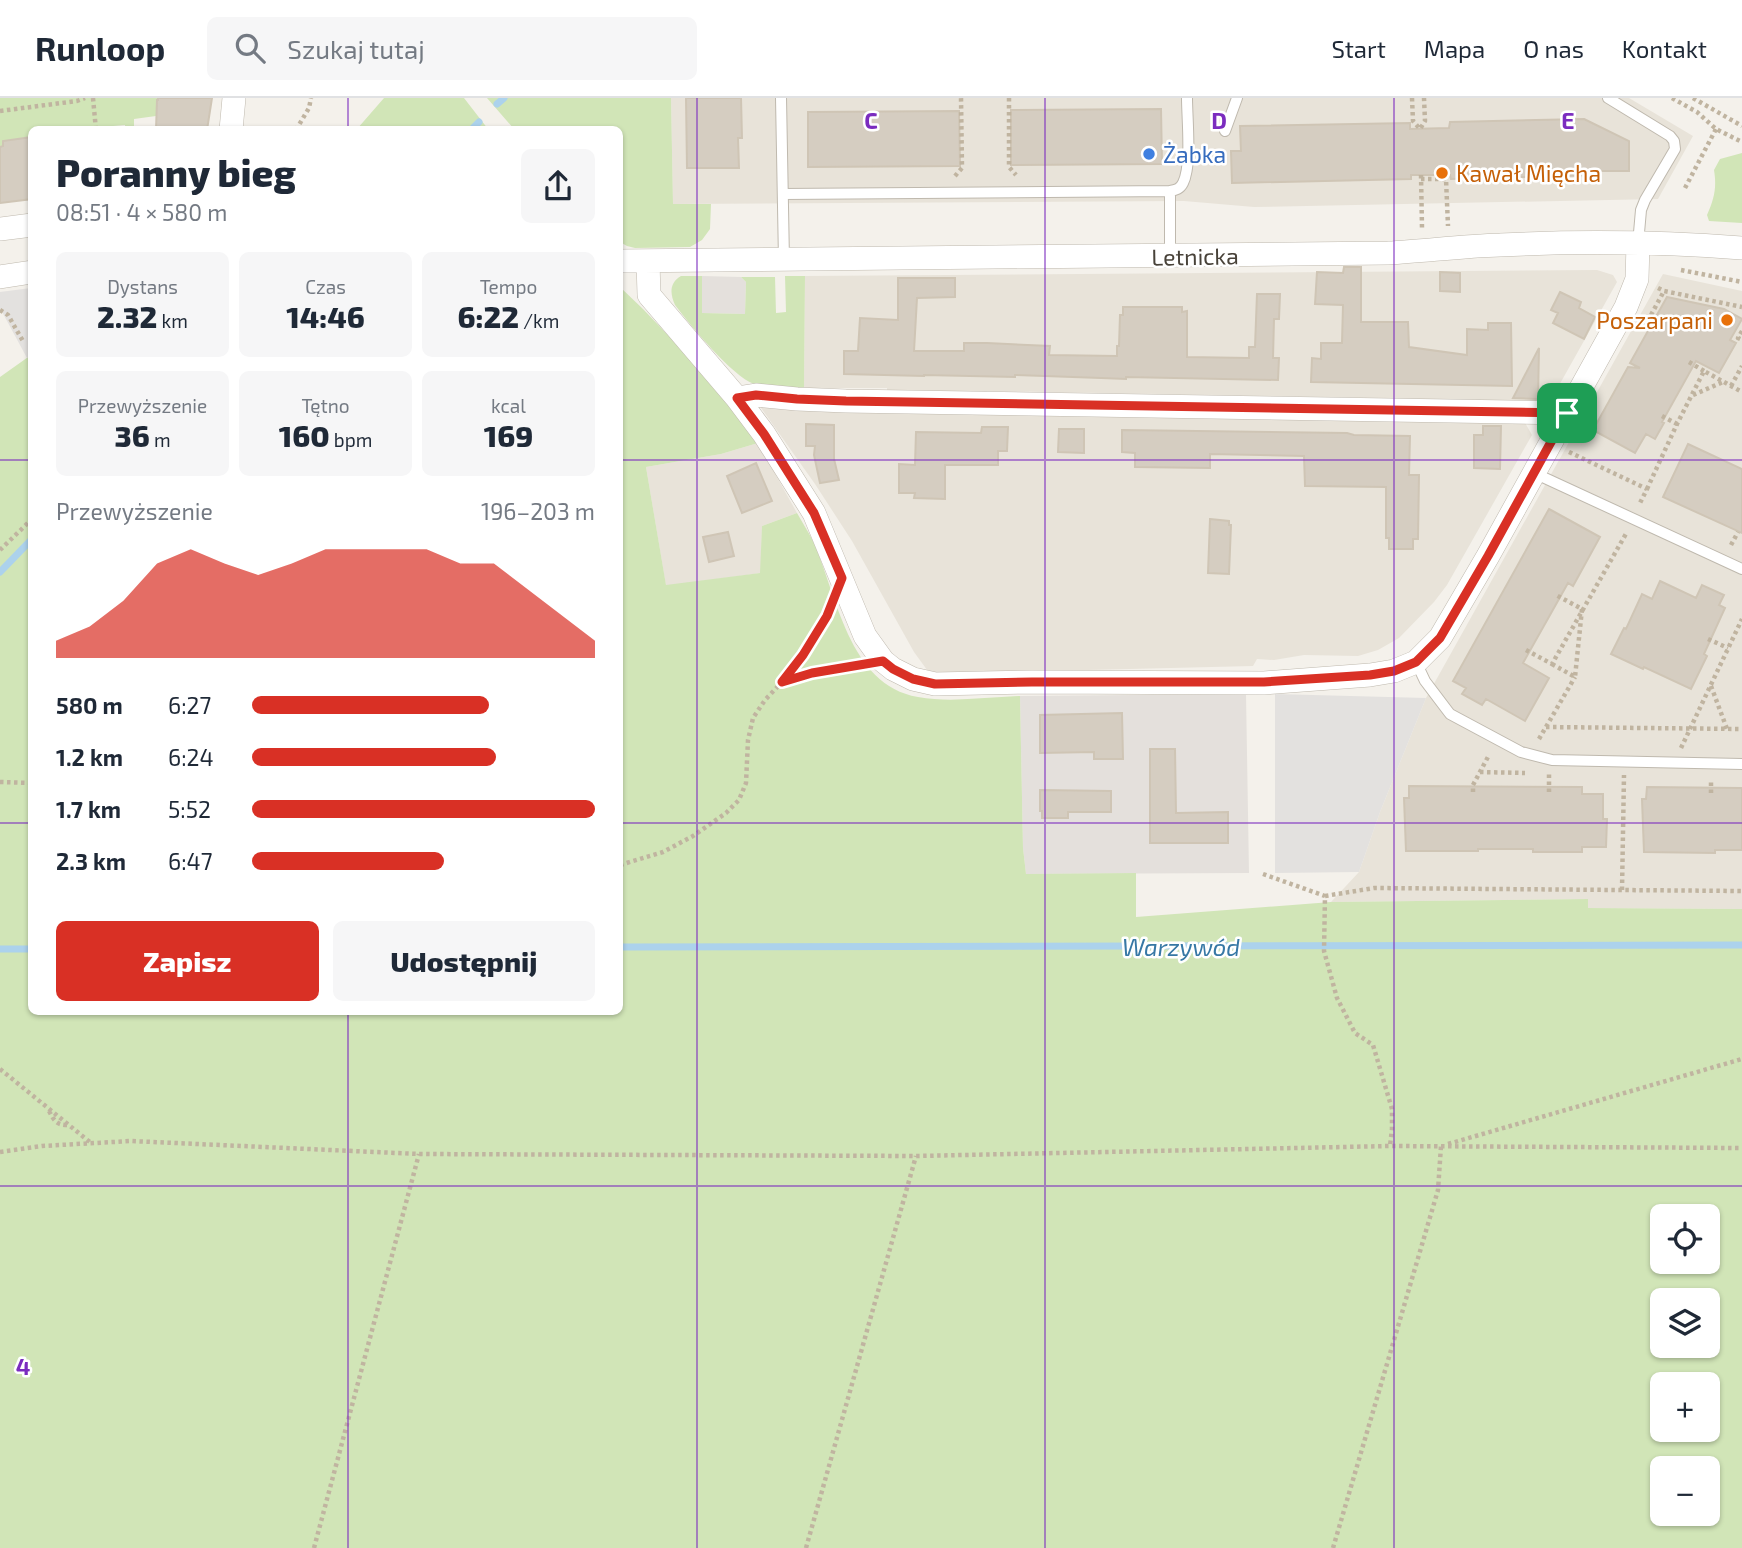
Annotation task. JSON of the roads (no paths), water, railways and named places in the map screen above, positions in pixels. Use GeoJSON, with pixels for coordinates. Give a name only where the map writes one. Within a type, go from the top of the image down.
{"type":"FeatureCollection","features":[{"type":"Feature","properties":{"kind":"street"},"geometry":{"type":"LineString","coordinates":[[231,126],[234,98]]}},
{"type":"Feature","properties":{"kind":"street"},"geometry":{"type":"LineString","coordinates":[[0,229],[28,226]]}},
{"type":"Feature","properties":{"kind":"street"},"geometry":{"type":"LineString","coordinates":[[648,262],[649,295],[737,398],[764,434],[814,513],[865,636],[883,661],[893,669],[913,679],[935,684],[1264,682],[1394,671],[1416,662],[1440,638],[1626,307],[1637,279],[1638,244]]}},
{"type":"Feature","properties":{"kind":"street","name":"Letnicka"},"geometry":{"type":"LineString","coordinates":[[623,261],[1388,253],[1499,245],[1686,244],[1742,248]]}},
{"type":"Feature","properties":{"kind":"street"},"geometry":{"type":"LineString","coordinates":[[0,277],[28,273]]}},
{"type":"Feature","properties":{"kind":"street"},"geometry":{"type":"LineString","coordinates":[[737,398],[756,395],[846,401],[1567,413]]}},
{"type":"Feature","properties":{"kind":"lane"},"geometry":{"type":"LineString","coordinates":[[781,98],[784,261]]}},
{"type":"Feature","properties":{"kind":"lane"},"geometry":{"type":"LineString","coordinates":[[783,194],[1179,189],[1186,170],[1187,98]]}},
{"type":"Feature","properties":{"kind":"lane"},"geometry":{"type":"LineString","coordinates":[[1225,131],[1237,98]]}},
{"type":"Feature","properties":{"kind":"lane"},"geometry":{"type":"LineString","coordinates":[[1608,98],[1674,141],[1675,149],[1649,191],[1641,210],[1638,244]]}},
{"type":"Feature","properties":{"kind":"lane"},"geometry":{"type":"LineString","coordinates":[[1170,191],[1170,257]]}},
{"type":"Feature","properties":{"kind":"lane"},"geometry":{"type":"LineString","coordinates":[[1534,472],[1636,513],[1742,569]]}},
{"type":"Feature","properties":{"kind":"lane"},"geometry":{"type":"LineString","coordinates":[[1416,662],[1425,681],[1450,714],[1521,752],[1552,760],[1742,765]]}},
{"type":"Feature","properties":{"kind":"waterway"},"geometry":{"type":"LineString","coordinates":[[497,104],[504,98]]}},
{"type":"Feature","properties":{"kind":"waterway"},"geometry":{"type":"LineString","coordinates":[[475,126],[479,122]]}},
{"type":"Feature","properties":{"kind":"waterway"},"geometry":{"type":"LineString","coordinates":[[0,572],[28,543]]}},
{"type":"Feature","properties":{"kind":"waterway","name":"Warzywód"},"geometry":{"type":"LineString","coordinates":[[623,947],[1742,945]]}},
{"type":"Feature","properties":{"kind":"waterway","name":"Warzywód"},"geometry":{"type":"LineString","coordinates":[[0,949],[28,949]]}},
{"type":"Feature","properties":{"kind":"place","name":"Żabka"},"geometry":{"type":"Point","coordinates":[1149,154]}},
{"type":"Feature","properties":{"kind":"place","name":"Kawał Mięcha"},"geometry":{"type":"Point","coordinates":[1442,173]}},
{"type":"Feature","properties":{"kind":"place","name":"Poszarpani"},"geometry":{"type":"Point","coordinates":[1727,320]}}]}
